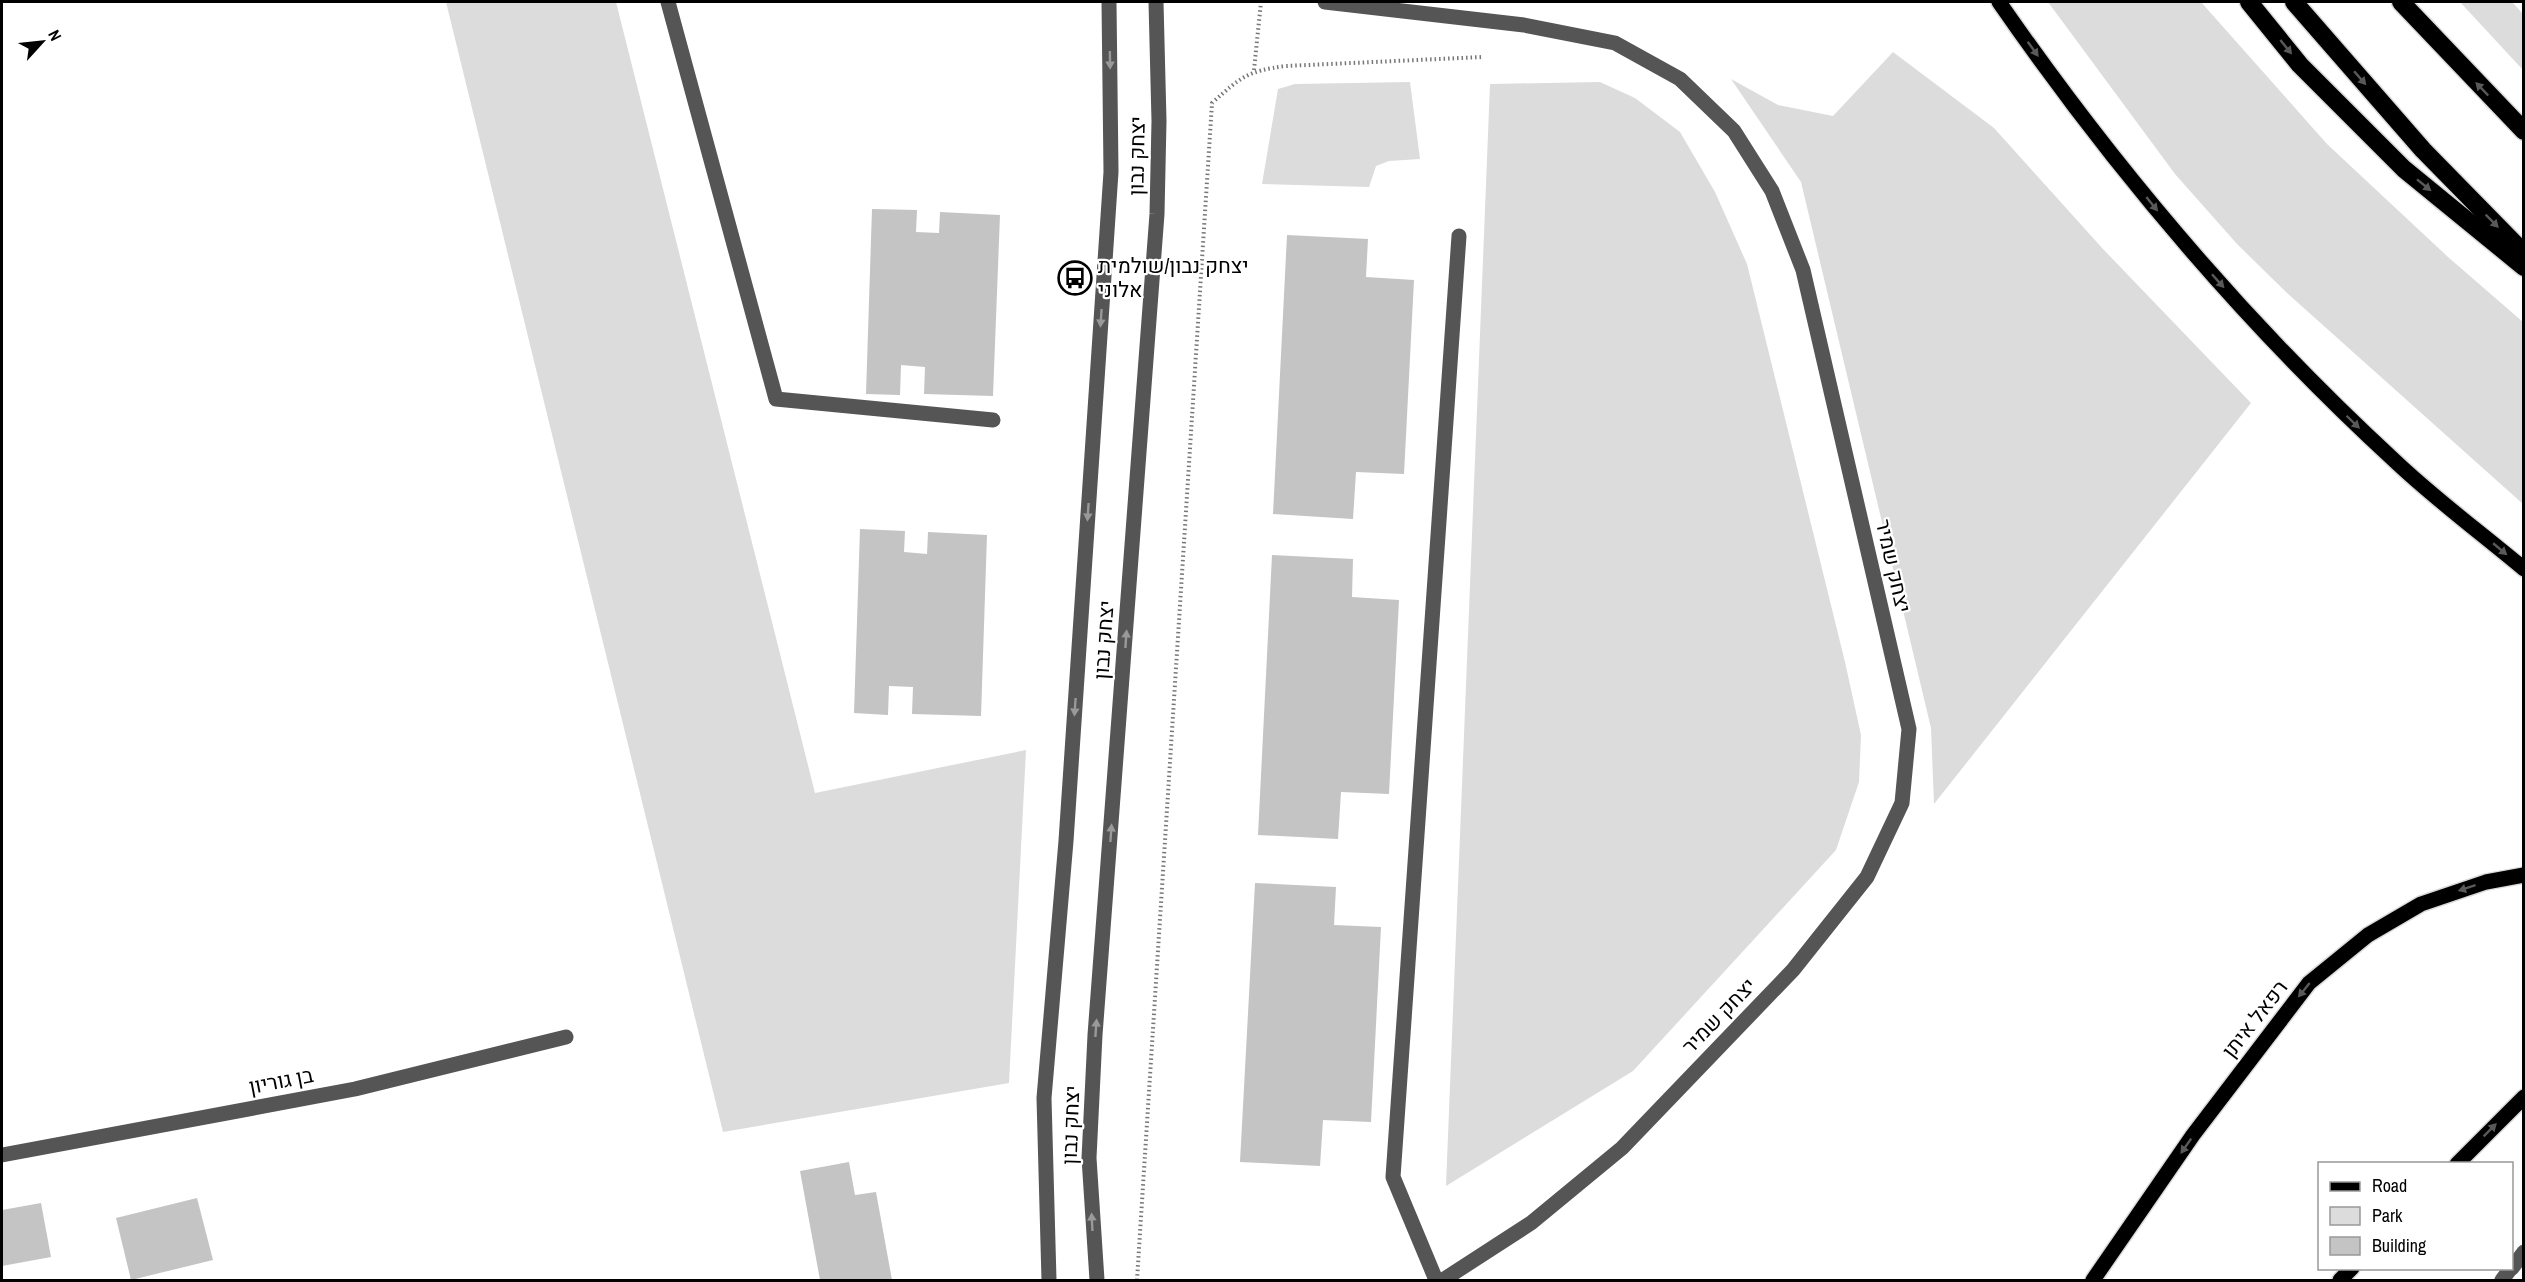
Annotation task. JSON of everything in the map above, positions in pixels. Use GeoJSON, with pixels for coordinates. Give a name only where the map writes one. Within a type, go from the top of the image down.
{"type":"FeatureCollection","features":[{"type":"Feature","properties":{"kind":"highway"},"geometry":{"type":"LineString","coordinates":[[2249,2],[2300,65],[2404,169],[2523,267]]}},
{"type":"Feature","properties":{"kind":"highway"},"geometry":{"type":"LineString","coordinates":[[2294,2],[2422,150],[2523,253]]}},
{"type":"Feature","properties":{"kind":"highway"},"geometry":{"type":"LineString","coordinates":[[2401,2],[2523,131]]}},
{"type":"Feature","properties":{"kind":"main road"},"geometry":{"type":"LineString","coordinates":[[1999,2],[2092,131],[2179,237],[2265,333],[2396,463],[2523,569]]}},
{"type":"Feature","properties":{"kind":"main road","name":"רפאל איתן"},"geometry":{"type":"LineString","coordinates":[[2093,1281],[2193,1135],[2309,983],[2368,934],[2421,904],[2486,882],[2523,875]]}},
{"type":"Feature","properties":{"kind":"main road"},"geometry":{"type":"LineString","coordinates":[[2459,1162],[2523,1097]]}},
{"type":"Feature","properties":{"kind":"main road"},"geometry":{"type":"LineString","coordinates":[[2340,1281],[2351,1270]]}},
{"type":"Feature","properties":{"kind":"street"},"geometry":{"type":"LineString","coordinates":[[668,2],[776,399],[993,420]]}},
{"type":"Feature","properties":{"kind":"street","name":"יצחק נבון"},"geometry":{"type":"LineString","coordinates":[[1049,1281],[1044,1098],[1066,829],[1112,172],[1109,2]]}},
{"type":"Feature","properties":{"kind":"street","name":"יצחק נבון"},"geometry":{"type":"LineString","coordinates":[[1098,1280],[1089,1158],[1095,1035],[1157,214],[1159,110],[1156,2]]}},
{"type":"Feature","properties":{"kind":"street","name":"יצחק שמיר"},"geometry":{"type":"LineString","coordinates":[[1325,2],[1524,25],[1615,43],[1680,79],[1734,131],[1772,191],[1803,270],[1909,729],[1902,802],[1867,877],[1793,970],[1622,1148],[1531,1223],[1443,1281]]}},
{"type":"Feature","properties":{"kind":"street"},"geometry":{"type":"LineString","coordinates":[[1436,1281],[1393,1177],[1459,236]]}},
{"type":"Feature","properties":{"kind":"street","name":"בן גוריון"},"geometry":{"type":"LineString","coordinates":[[2,1155],[355,1089],[566,1037]]}},
{"type":"Feature","properties":{"kind":"street"},"geometry":{"type":"LineString","coordinates":[[2513,1265],[2523,1252]]}},
{"type":"Feature","properties":{"kind":"path"},"geometry":{"type":"LineString","coordinates":[[1254,70],[1261,2]]}},
{"type":"Feature","properties":{"kind":"path"},"geometry":{"type":"LineString","coordinates":[[1137,1281],[1212,104],[1231,86],[1254,70],[1286,66],[1483,57]]}},
{"type":"Feature","properties":{"kind":"green space"},"geometry":{"type":"Polygon","coordinates":[[[446,2],[616,2],[815,793],[1026,750],[1009,1083],[723,1132],[446,2]]]}},
{"type":"Feature","properties":{"kind":"green space"},"geometry":{"type":"Polygon","coordinates":[[[2048,2],[2201,2],[2327,144],[2448,257],[2523,322],[2523,504],[2287,293],[2237,244],[2175,174],[2048,2]]]}},
{"type":"Feature","properties":{"kind":"green space"},"geometry":{"type":"Polygon","coordinates":[[[2460,2],[2512,2],[2523,14],[2523,70],[2460,2]]]}},
{"type":"Feature","properties":{"kind":"green space"},"geometry":{"type":"Polygon","coordinates":[[[1893,52],[1994,128],[2103,249],[2251,403],[1934,804],[1931,728],[1801,182],[1731,79],[1778,105],[1833,116],[1893,52]]]}},
{"type":"Feature","properties":{"kind":"green space"},"geometry":{"type":"Polygon","coordinates":[[[1410,82],[1420,159],[1389,161],[1376,166],[1369,187],[1262,184],[1278,89],[1295,84],[1410,82]]]}},
{"type":"Feature","properties":{"kind":"green space"},"geometry":{"type":"Polygon","coordinates":[[[1600,82],[1635,98],[1680,132],[1715,192],[1747,264],[1861,735],[1859,782],[1836,850],[1633,1071],[1446,1186],[1490,84],[1600,82]]]}},
{"type":"Feature","properties":{"kind":"building"},"geometry":{"type":"Polygon","coordinates":[[[872,209],[917,210],[916,232],[939,233],[940,212],[1000,215],[993,396],[924,394],[925,367],[901,365],[900,395],[866,394],[872,209]]]}},
{"type":"Feature","properties":{"kind":"building"},"geometry":{"type":"Polygon","coordinates":[[[1287,235],[1368,239],[1366,277],[1414,280],[1404,474],[1356,472],[1353,519],[1273,514],[1287,235]]]}},
{"type":"Feature","properties":{"kind":"building"},"geometry":{"type":"Polygon","coordinates":[[[860,529],[905,531],[904,552],[927,554],[928,532],[987,535],[981,716],[912,714],[913,687],[889,686],[888,715],[854,713],[860,529]]]}},
{"type":"Feature","properties":{"kind":"building"},"geometry":{"type":"Polygon","coordinates":[[[1272,555],[1353,559],[1352,597],[1399,600],[1389,794],[1341,792],[1338,839],[1258,835],[1272,555]]]}},
{"type":"Feature","properties":{"kind":"building"},"geometry":{"type":"Polygon","coordinates":[[[1255,883],[1336,887],[1334,925],[1381,927],[1371,1122],[1323,1120],[1320,1166],[1240,1162],[1255,883]]]}},
{"type":"Feature","properties":{"kind":"building"},"geometry":{"type":"Polygon","coordinates":[[[849,1162],[855,1195],[876,1192],[892,1280],[820,1280],[800,1171],[849,1162]]]}},
{"type":"Feature","properties":{"kind":"building"},"geometry":{"type":"Polygon","coordinates":[[[197,1198],[213,1260],[131,1280],[116,1218],[197,1198]]]}},
{"type":"Feature","properties":{"kind":"building"},"geometry":{"type":"Polygon","coordinates":[[[41,1203],[51,1257],[2,1266],[2,1210],[41,1203]]]}},
{"type":"Feature","properties":{"kind":"place","name":"יצחק נבון/שולמית אלוני"},"geometry":{"type":"Point","coordinates":[1075,278]}}]}
